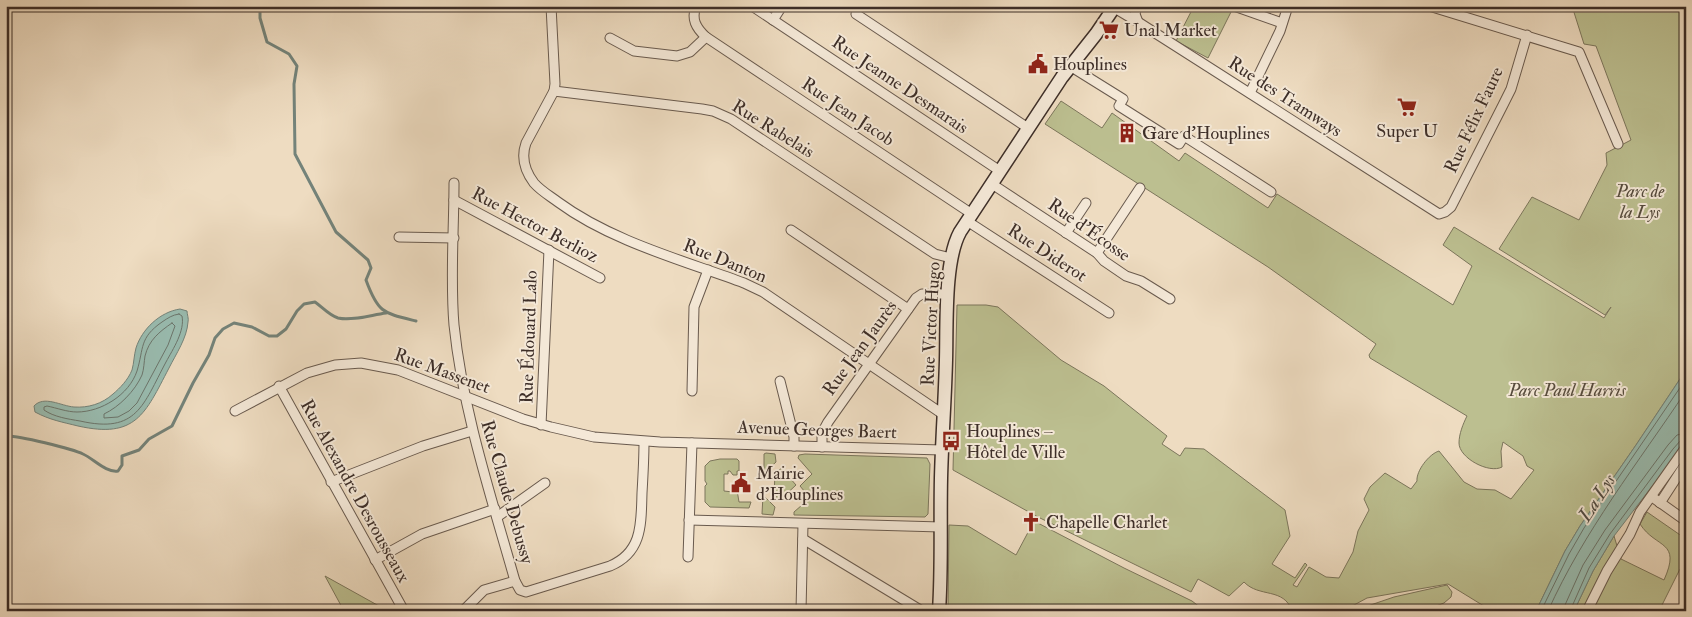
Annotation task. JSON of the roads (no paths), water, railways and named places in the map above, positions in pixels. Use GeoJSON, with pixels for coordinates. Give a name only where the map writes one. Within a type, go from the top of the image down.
{"type":"FeatureCollection","features":[{"type":"Feature","properties":{"kind":"main road","name":"Rue Victor Hugo"},"geometry":{"type":"LineString","coordinates":[[939,611],[941,478],[948,294],[951,258],[956,238],[1028,128],[1070,66],[1084,49],[1094,24],[1111,7]]}},
{"type":"Feature","properties":{"kind":"street"},"geometry":{"type":"LineString","coordinates":[[551,6],[554,91]]}},
{"type":"Feature","properties":{"kind":"street"},"geometry":{"type":"LineString","coordinates":[[610,38],[634,51],[677,56],[690,52],[706,37],[695,25],[694,15],[696,6]]}},
{"type":"Feature","properties":{"kind":"street","name":"Rue Jeanne Desmarais"},"geometry":{"type":"LineString","coordinates":[[752,6],[1000,171]]}},
{"type":"Feature","properties":{"kind":"street"},"geometry":{"type":"LineString","coordinates":[[777,23],[782,6]]}},
{"type":"Feature","properties":{"kind":"street"},"geometry":{"type":"LineString","coordinates":[[1137,6],[1135,14],[1138,22]]}},
{"type":"Feature","properties":{"kind":"street"},"geometry":{"type":"LineString","coordinates":[[1234,6],[1282,23]]}},
{"type":"Feature","properties":{"kind":"street"},"geometry":{"type":"LineString","coordinates":[[1250,93],[1280,31],[1288,6]]}},
{"type":"Feature","properties":{"kind":"street"},"geometry":{"type":"LineString","coordinates":[[1429,6],[1579,52],[1618,144]]}},
{"type":"Feature","properties":{"kind":"street","name":"Rue des Tramways"},"geometry":{"type":"LineString","coordinates":[[1111,7],[1138,22],[1435,212],[1443,214]]}},
{"type":"Feature","properties":{"kind":"street"},"geometry":{"type":"LineString","coordinates":[[856,14],[1028,128]]}},
{"type":"Feature","properties":{"kind":"street","name":"Rue Félix Faure"},"geometry":{"type":"LineString","coordinates":[[1443,214],[1451,206],[1507,97],[1527,35]]}},
{"type":"Feature","properties":{"kind":"street","name":"Rue Jean Jacob"},"geometry":{"type":"LineString","coordinates":[[706,37],[970,218]]}},
{"type":"Feature","properties":{"kind":"street"},"geometry":{"type":"LineString","coordinates":[[1070,66],[1123,99],[1119,106],[1179,144],[1184,136],[1271,192]]}},
{"type":"Feature","properties":{"kind":"street","name":"Rue Danton"},"geometry":{"type":"LineString","coordinates":[[554,91],[526,143],[524,158],[526,170],[536,185],[576,214],[611,233],[744,283],[763,292],[944,416]]}},
{"type":"Feature","properties":{"kind":"street","name":"Rue Rabelais"},"geometry":{"type":"LineString","coordinates":[[554,91],[702,109],[720,114],[731,119],[935,254],[951,258]]}},
{"type":"Feature","properties":{"kind":"street","name":"Rue Claude Debussy"},"geometry":{"type":"LineString","coordinates":[[454,183],[454,323],[464,395],[472,431],[518,588],[526,592],[610,566],[629,553],[639,536],[641,526],[644,442]]}},
{"type":"Feature","properties":{"kind":"street","name":"Rue d'Écosse"},"geometry":{"type":"LineString","coordinates":[[992,184],[1097,254],[1126,276],[1141,281],[1170,299]]}},
{"type":"Feature","properties":{"kind":"street"},"geometry":{"type":"LineString","coordinates":[[1097,254],[1140,188]]}},
{"type":"Feature","properties":{"kind":"street","name":"Rue Hector Berlioz"},"geometry":{"type":"LineString","coordinates":[[454,200],[600,278]]}},
{"type":"Feature","properties":{"kind":"street"},"geometry":{"type":"LineString","coordinates":[[1066,233],[1086,203]]}},
{"type":"Feature","properties":{"kind":"street","name":"Rue Diderot"},"geometry":{"type":"LineString","coordinates":[[970,218],[1109,313]]}},
{"type":"Feature","properties":{"kind":"street"},"geometry":{"type":"LineString","coordinates":[[792,230],[908,309]]}},
{"type":"Feature","properties":{"kind":"street"},"geometry":{"type":"LineString","coordinates":[[399,237],[454,238]]}},
{"type":"Feature","properties":{"kind":"street","name":"Rue Édouard Lalo"},"geometry":{"type":"LineString","coordinates":[[541,425],[549,250]]}},
{"type":"Feature","properties":{"kind":"street"},"geometry":{"type":"LineString","coordinates":[[692,391],[694,307],[708,270]]}},
{"type":"Feature","properties":{"kind":"street","name":"Rue Jean Jaurès"},"geometry":{"type":"LineString","coordinates":[[822,447],[824,428],[916,298],[922,294],[948,294]]}},
{"type":"Feature","properties":{"kind":"street","name":"Rue Massenet"},"geometry":{"type":"LineString","coordinates":[[235,411],[279,386],[317,369],[361,363],[398,370],[541,425],[594,437],[644,442]]}},
{"type":"Feature","properties":{"kind":"street"},"geometry":{"type":"LineString","coordinates":[[780,381],[794,437],[794,446]]}},
{"type":"Feature","properties":{"kind":"street","name":"Rue Alexandre Desrousseaux"},"geometry":{"type":"LineString","coordinates":[[279,386],[404,611]]}},
{"type":"Feature","properties":{"kind":"street"},"geometry":{"type":"LineString","coordinates":[[331,482],[423,446],[472,431]]}},
{"type":"Feature","properties":{"kind":"street","name":"Avenue Georges Baert"},"geometry":{"type":"LineString","coordinates":[[644,442],[942,450]]}},
{"type":"Feature","properties":{"kind":"street"},"geometry":{"type":"LineString","coordinates":[[688,557],[692,443]]}},
{"type":"Feature","properties":{"kind":"street"},"geometry":{"type":"LineString","coordinates":[[1587,611],[1607,571],[1630,534],[1637,517],[1686,447]]}},
{"type":"Feature","properties":{"kind":"street"},"geometry":{"type":"LineString","coordinates":[[1660,503],[1686,463]]}},
{"type":"Feature","properties":{"kind":"street"},"geometry":{"type":"LineString","coordinates":[[374,560],[422,534],[496,513],[545,483]]}},
{"type":"Feature","properties":{"kind":"street"},"geometry":{"type":"LineString","coordinates":[[1650,496],[1686,521]]}},
{"type":"Feature","properties":{"kind":"street"},"geometry":{"type":"LineString","coordinates":[[689,520],[941,528]]}},
{"type":"Feature","properties":{"kind":"street"},"geometry":{"type":"LineString","coordinates":[[801,611],[803,524]]}},
{"type":"Feature","properties":{"kind":"street"},"geometry":{"type":"LineString","coordinates":[[802,540],[922,611]]}},
{"type":"Feature","properties":{"kind":"street"},"geometry":{"type":"LineString","coordinates":[[463,611],[484,590],[515,580]]}},
{"type":"Feature","properties":{"kind":"water"},"geometry":{"type":"Polygon","coordinates":[[[180,309],[187,311],[188,318],[183,340],[153,398],[136,419],[126,425],[113,429],[98,429],[61,422],[35,412],[34,406],[43,401],[79,407],[95,405],[109,397],[130,374],[136,348],[147,328],[159,318],[180,309]]]}},
{"type":"Feature","properties":{"kind":"water"},"geometry":{"type":"Polygon","coordinates":[[[1686,370],[1686,442],[1614,536],[1593,571],[1574,611],[1536,611],[1565,551],[1580,526],[1686,370]]]}},
{"type":"Feature","properties":{"kind":"waterway"},"geometry":{"type":"LineString","coordinates":[[260,6],[260,18],[267,42],[289,54],[297,66],[294,84],[295,154],[336,232],[368,260],[371,268],[366,280],[378,305],[383,310],[396,316],[416,321]]}},
{"type":"Feature","properties":{"kind":"waterway"},"geometry":{"type":"LineString","coordinates":[[6,436],[33,440],[68,449],[87,456],[109,470],[118,471],[122,465],[122,456],[139,450],[149,439],[172,426],[209,355],[215,338],[223,329],[234,323],[252,327],[269,336],[277,336],[286,329],[297,311],[304,304],[315,302],[335,317],[344,319],[386,313]]}},
{"type":"Feature","properties":{"kind":"place","name":"Unal Market"},"geometry":{"type":"Point","coordinates":[1109,30]}},
{"type":"Feature","properties":{"kind":"place","name":"Houplines"},"geometry":{"type":"Point","coordinates":[1038,64]}},
{"type":"Feature","properties":{"kind":"place","name":"Super U"},"geometry":{"type":"Point","coordinates":[1407,107]}},
{"type":"Feature","properties":{"kind":"place","name":"Gare d'Houplines"},"geometry":{"type":"Point","coordinates":[1127,133]}},
{"type":"Feature","properties":{"kind":"place","name":"Houplines – Hôtel de Ville"},"geometry":{"type":"Point","coordinates":[951,441]}},
{"type":"Feature","properties":{"kind":"place","name":"Mairie d'Houplines"},"geometry":{"type":"Point","coordinates":[741,483]}},
{"type":"Feature","properties":{"kind":"place","name":"Chapelle Charlet"},"geometry":{"type":"Point","coordinates":[1031,522]}},
{"type":"Feature","properties":{"kind":"park label","name":"Parc de la Lys"},"geometry":{"type":"Point","coordinates":[1640,201]}},
{"type":"Feature","properties":{"kind":"park label","name":"Parc Paul Harris"},"geometry":{"type":"Point","coordinates":[1567,390]}},
{"type":"Feature","properties":{"kind":"water label","name":"La Lys"},"geometry":{"type":"Point","coordinates":[1597,498]}}]}
